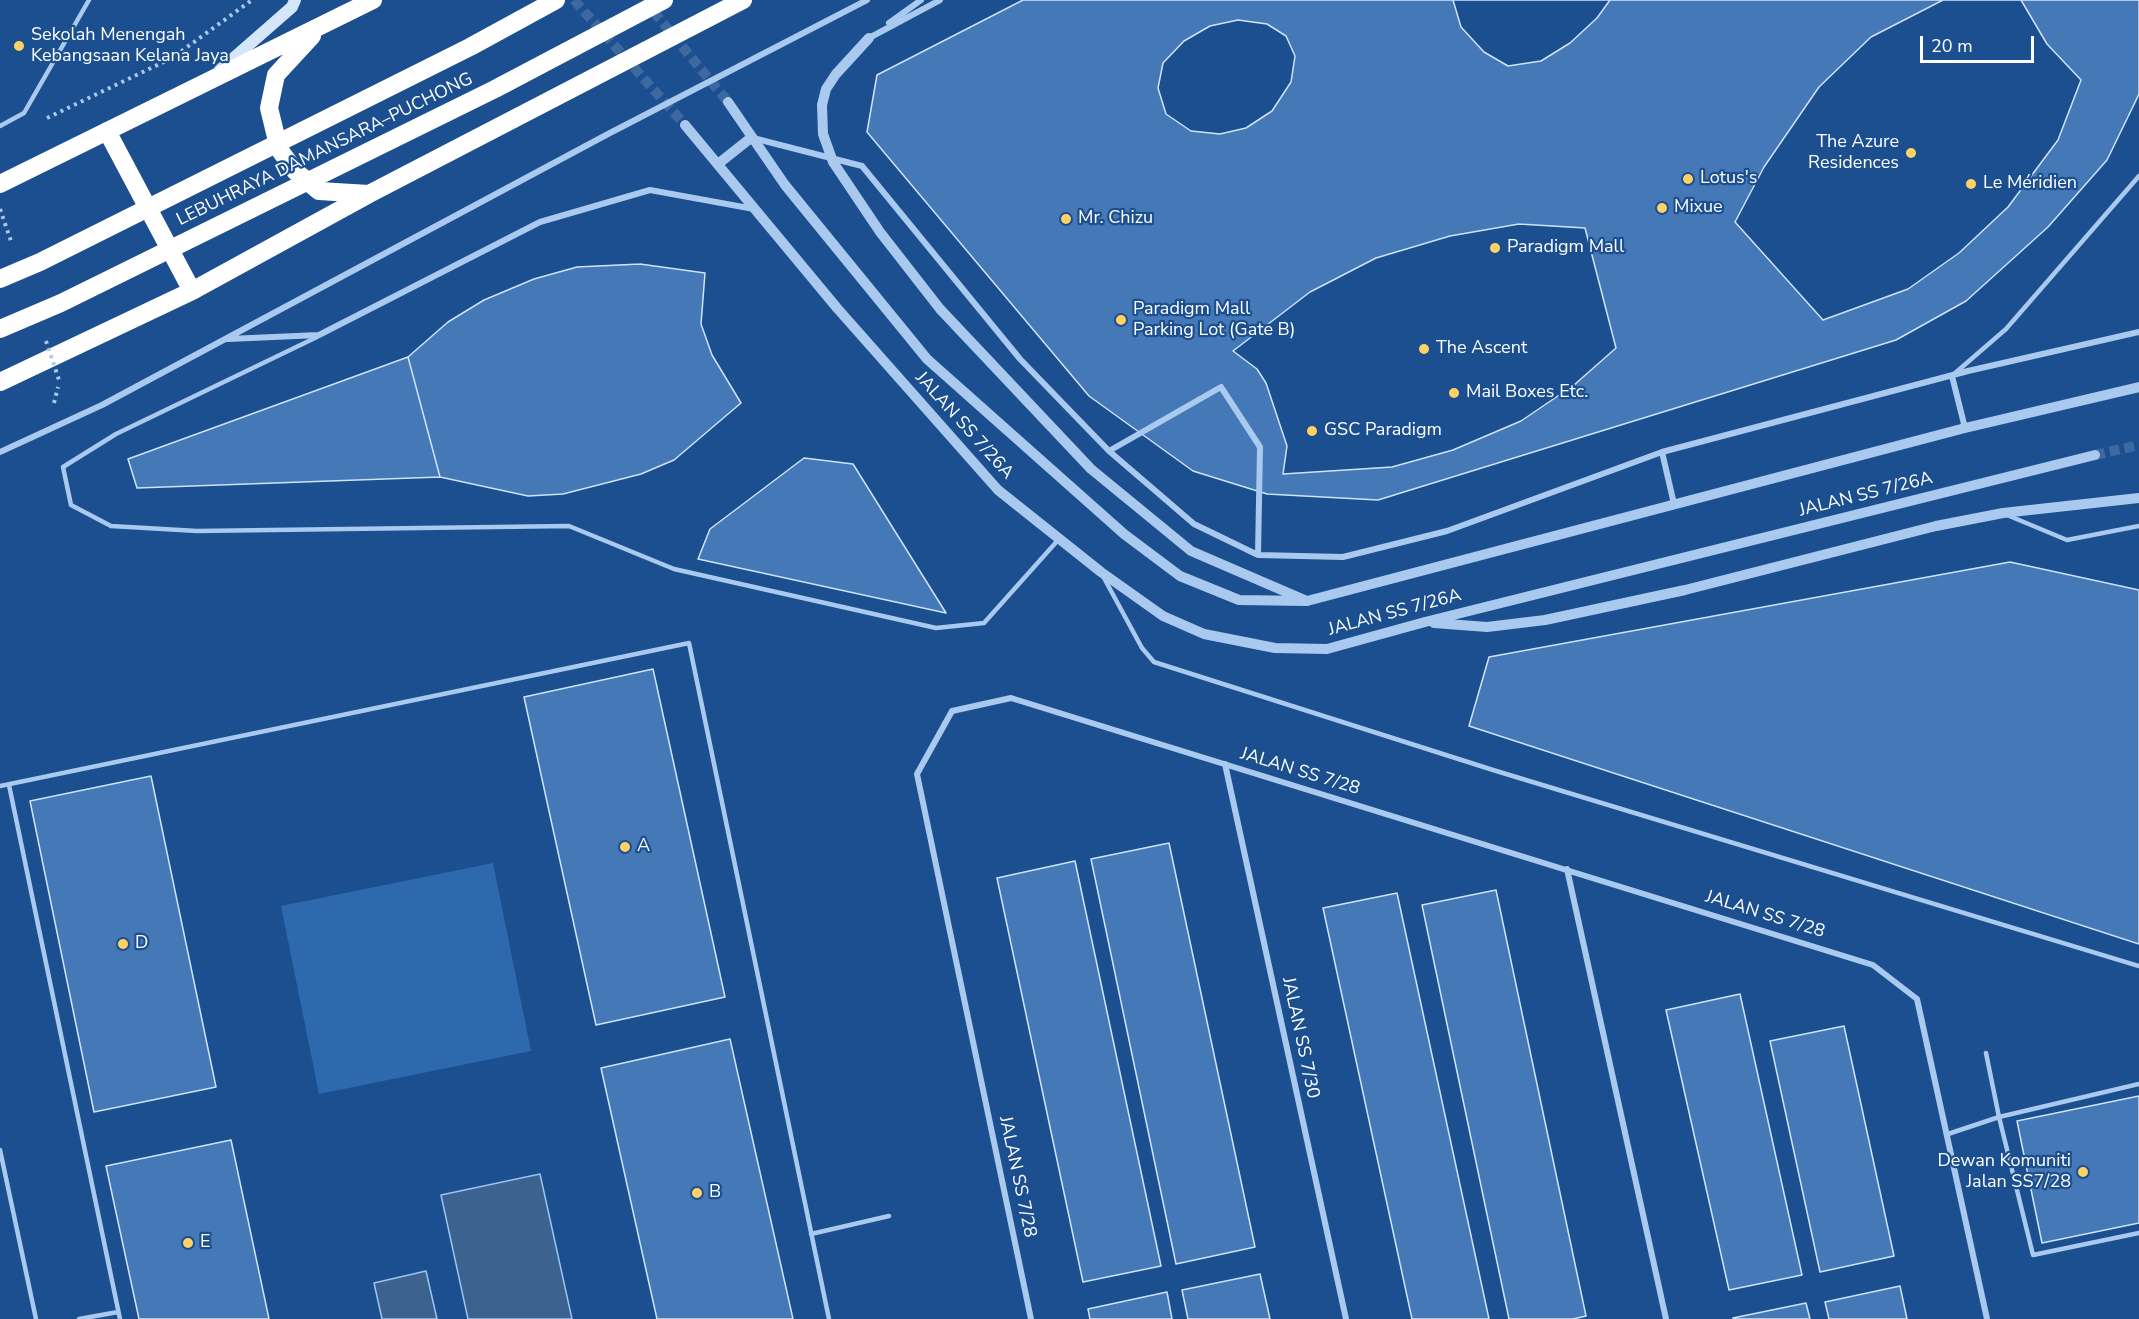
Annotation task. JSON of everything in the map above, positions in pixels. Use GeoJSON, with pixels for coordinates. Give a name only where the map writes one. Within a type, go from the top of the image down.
{"type":"FeatureCollection","features":[{"type":"Feature","properties":{"kind":"highway"},"geometry":{"type":"LineString","coordinates":[[0,184],[373,0]]}},
{"type":"Feature","properties":{"kind":"highway","name":"LEBUHRAYA DAMANSARA–PUCHONG"},"geometry":{"type":"LineString","coordinates":[[0,279],[40,262],[449,58],[556,0]]}},
{"type":"Feature","properties":{"kind":"highway","name":"LEBUHRAYA DAMANSARA–PUCHONG"},"geometry":{"type":"LineString","coordinates":[[0,329],[71,297],[495,89],[664,0]]}},
{"type":"Feature","properties":{"kind":"highway"},"geometry":{"type":"LineString","coordinates":[[0,382],[192,291],[369,194],[744,0]]}},
{"type":"Feature","properties":{"kind":"highway"},"geometry":{"type":"LineString","coordinates":[[321,26],[276,75],[269,108],[279,149],[295,171],[320,191],[369,194]]}},
{"type":"Feature","properties":{"kind":"highway"},"geometry":{"type":"LineString","coordinates":[[107,131],[192,291]]}},
{"type":"Feature","properties":{"kind":"main road"},"geometry":{"type":"LineString","coordinates":[[205,83],[292,7],[295,0]]}},
{"type":"Feature","properties":{"kind":"street"},"geometry":{"type":"LineString","coordinates":[[0,452],[102,405],[608,134],[867,0]]}},
{"type":"Feature","properties":{"kind":"street"},"geometry":{"type":"LineString","coordinates":[[921,0],[869,38],[836,74],[826,89],[822,105],[824,134],[833,162],[880,232],[934,301],[1091,469],[1191,551],[1307,601]]}},
{"type":"Feature","properties":{"kind":"street"},"geometry":{"type":"LineString","coordinates":[[869,38],[940,0]]}},
{"type":"Feature","properties":{"kind":"street","name":"JALAN SS 7/26A"},"geometry":{"type":"LineString","coordinates":[[728,102],[785,185],[927,359],[1124,534],[1180,576],[1239,600],[1307,601],[1965,428],[2139,387]]}},
{"type":"Feature","properties":{"kind":"street","name":"JALAN SS 7/26A"},"geometry":{"type":"LineString","coordinates":[[685,125],[837,308],[998,490],[1101,572],[1173,621],[1204,634],[1275,648],[1327,649],[1425,622],[2095,455]]}},
{"type":"Feature","properties":{"kind":"street"},"geometry":{"type":"LineString","coordinates":[[718,164],[752,138],[862,166],[1020,359],[1109,451],[1194,524],[1258,555],[1343,557],[1435,534],[1662,452],[1952,376],[2139,332]]}},
{"type":"Feature","properties":{"kind":"street"},"geometry":{"type":"LineString","coordinates":[[225,339],[319,335],[540,222],[650,190],[757,209]]}},
{"type":"Feature","properties":{"kind":"street"},"geometry":{"type":"LineString","coordinates":[[1952,376],[1965,428]]}},
{"type":"Feature","properties":{"kind":"street"},"geometry":{"type":"LineString","coordinates":[[1109,451],[1221,387],[1260,447],[1258,555]]}},
{"type":"Feature","properties":{"kind":"street"},"geometry":{"type":"LineString","coordinates":[[1662,452],[1674,504]]}},
{"type":"Feature","properties":{"kind":"street"},"geometry":{"type":"LineString","coordinates":[[1425,622],[1487,627],[1545,620],[1685,590],[1827,552],[2003,513],[2139,498]]}},
{"type":"Feature","properties":{"kind":"street","name":"JALAN SS 7/28"},"geometry":{"type":"LineString","coordinates":[[1031,1319],[917,774],[952,711],[1011,698],[1874,965],[1917,999],[1987,1319]]}},
{"type":"Feature","properties":{"kind":"street","name":"JALAN SS 7/30"},"geometry":{"type":"LineString","coordinates":[[1226,764],[1346,1319]]}},
{"type":"Feature","properties":{"kind":"street"},"geometry":{"type":"LineString","coordinates":[[1567,869],[1666,1319]]}},
{"type":"Feature","properties":{"kind":"lane"},"geometry":{"type":"LineString","coordinates":[[0,126],[24,113],[89,0]]}},
{"type":"Feature","properties":{"kind":"lane"},"geometry":{"type":"LineString","coordinates":[[1952,376],[2006,329],[2139,176]]}},
{"type":"Feature","properties":{"kind":"lane"},"geometry":{"type":"LineString","coordinates":[[319,335],[116,434],[63,467],[71,505],[111,526],[197,531],[569,526],[674,569],[936,628],[984,623],[1059,539]]}},
{"type":"Feature","properties":{"kind":"lane"},"geometry":{"type":"LineString","coordinates":[[2003,513],[2067,540],[2139,526]]}},
{"type":"Feature","properties":{"kind":"lane"},"geometry":{"type":"LineString","coordinates":[[1101,572],[1142,648],[1154,662],[1493,770],[2139,966]]}},
{"type":"Feature","properties":{"kind":"lane"},"geometry":{"type":"LineString","coordinates":[[0,786],[689,643],[829,1319]]}},
{"type":"Feature","properties":{"kind":"lane"},"geometry":{"type":"LineString","coordinates":[[9,784],[120,1319]]}},
{"type":"Feature","properties":{"kind":"lane"},"geometry":{"type":"LineString","coordinates":[[1986,1053],[2033,1256],[2139,1233]]}},
{"type":"Feature","properties":{"kind":"lane"},"geometry":{"type":"LineString","coordinates":[[1948,1134],[1999,1117],[2139,1084]]}},
{"type":"Feature","properties":{"kind":"lane"},"geometry":{"type":"LineString","coordinates":[[0,1150],[36,1319]]}},
{"type":"Feature","properties":{"kind":"lane"},"geometry":{"type":"LineString","coordinates":[[811,1233],[890,1216]]}},
{"type":"Feature","properties":{"kind":"lane"},"geometry":{"type":"LineString","coordinates":[[79,1319],[118,1312]]}},
{"type":"Feature","properties":{"kind":"path"},"geometry":{"type":"LineString","coordinates":[[43,119],[172,58],[252,0]]}},
{"type":"Feature","properties":{"kind":"shaded area"},"geometry":{"type":"Polygon","coordinates":[[[493,863],[531,1051],[319,1094],[281,906],[493,863]]]}},
{"type":"Feature","properties":{"kind":"shaded area"},"geometry":{"type":"Polygon","coordinates":[[[540,1174],[572,1319],[468,1319],[441,1195],[540,1174]]]}},
{"type":"Feature","properties":{"kind":"shaded area"},"geometry":{"type":"Polygon","coordinates":[[[426,1271],[437,1319],[382,1319],[374,1283],[426,1271]]]}},
{"type":"Feature","properties":{"kind":"building","name":"Paradigm Mall"},"geometry":{"type":"Polygon","coordinates":[[[1023,0],[2139,0],[2139,94],[2107,160],[2048,227],[1966,301],[1896,340],[1378,500],[1267,494],[1193,471],[1089,396],[867,132],[877,75],[1023,0]]]}},
{"type":"Feature","properties":{"kind":"building"},"geometry":{"type":"Polygon","coordinates":[[[1453,0],[1610,0],[1597,18],[1570,43],[1541,61],[1508,66],[1484,52],[1461,27],[1453,0]]]}},
{"type":"Feature","properties":{"kind":"building","name":"The Azure Residences"},"geometry":{"type":"Polygon","coordinates":[[[1943,0],[2021,0],[2047,44],[2081,80],[2058,140],[2008,207],[1959,253],[1908,289],[1823,320],[1735,222],[1764,167],[1819,87],[1871,37],[1943,0]]]}},
{"type":"Feature","properties":{"kind":"building"},"geometry":{"type":"Polygon","coordinates":[[[1238,20],[1267,24],[1286,36],[1295,56],[1291,82],[1272,111],[1246,128],[1220,134],[1191,131],[1166,114],[1158,88],[1163,63],[1184,41],[1210,26],[1238,20]]]}},
{"type":"Feature","properties":{"kind":"building","name":"The Ascent"},"geometry":{"type":"Polygon","coordinates":[[[1519,224],[1585,228],[1616,348],[1574,385],[1521,421],[1453,450],[1392,467],[1283,474],[1287,446],[1266,383],[1257,369],[1233,351],[1310,292],[1376,258],[1450,236],[1519,224]]]}},
{"type":"Feature","properties":{"kind":"building"},"geometry":{"type":"Polygon","coordinates":[[[640,264],[705,273],[701,324],[712,355],[741,403],[674,460],[641,474],[563,494],[528,496],[440,477],[408,357],[448,322],[484,300],[534,279],[577,267],[640,264]]]}},
{"type":"Feature","properties":{"kind":"building"},"geometry":{"type":"Polygon","coordinates":[[[408,357],[440,477],[137,488],[128,459],[408,357]]]}},
{"type":"Feature","properties":{"kind":"building"},"geometry":{"type":"Polygon","coordinates":[[[804,458],[853,464],[946,613],[698,559],[710,529],[804,458]]]}},
{"type":"Feature","properties":{"kind":"building"},"geometry":{"type":"Polygon","coordinates":[[[2010,562],[2139,590],[2139,944],[1469,726],[1489,657],[2010,562]]]}},
{"type":"Feature","properties":{"kind":"building","name":"A"},"geometry":{"type":"Polygon","coordinates":[[[653,669],[725,997],[596,1025],[524,697],[653,669]]]}},
{"type":"Feature","properties":{"kind":"building","name":"D"},"geometry":{"type":"Polygon","coordinates":[[[151,776],[216,1087],[94,1112],[30,801],[151,776]]]}},
{"type":"Feature","properties":{"kind":"building"},"geometry":{"type":"Polygon","coordinates":[[[1169,843],[1255,1247],[1176,1264],[1091,859],[1169,843]]]}},
{"type":"Feature","properties":{"kind":"building"},"geometry":{"type":"Polygon","coordinates":[[[1075,861],[1161,1266],[1083,1282],[997,878],[1075,861]]]}},
{"type":"Feature","properties":{"kind":"building"},"geometry":{"type":"Polygon","coordinates":[[[1496,890],[1586,1316],[1573,1319],[1509,1319],[1422,905],[1496,890]]]}},
{"type":"Feature","properties":{"kind":"building"},"geometry":{"type":"Polygon","coordinates":[[[1397,893],[1489,1319],[1412,1319],[1323,908],[1397,893]]]}},
{"type":"Feature","properties":{"kind":"building"},"geometry":{"type":"Polygon","coordinates":[[[1740,994],[1802,1275],[1729,1290],[1666,1010],[1740,994]]]}},
{"type":"Feature","properties":{"kind":"building"},"geometry":{"type":"Polygon","coordinates":[[[1844,1026],[1894,1256],[1820,1272],[1770,1041],[1844,1026]]]}},
{"type":"Feature","properties":{"kind":"building","name":"B"},"geometry":{"type":"Polygon","coordinates":[[[730,1039],[793,1319],[657,1319],[601,1068],[730,1039]]]}},
{"type":"Feature","properties":{"kind":"building","name":"Dewan Komuniti Jalan SS7/28"},"geometry":{"type":"Polygon","coordinates":[[[2139,1096],[2139,1223],[2042,1243],[2017,1121],[2139,1096]]]}},
{"type":"Feature","properties":{"kind":"building","name":"E"},"geometry":{"type":"Polygon","coordinates":[[[231,1140],[269,1319],[139,1319],[106,1166],[231,1140]]]}},
{"type":"Feature","properties":{"kind":"building"},"geometry":{"type":"Polygon","coordinates":[[[1260,1274],[1270,1319],[1188,1319],[1182,1290],[1260,1274]]]}},
{"type":"Feature","properties":{"kind":"building"},"geometry":{"type":"Polygon","coordinates":[[[1900,1286],[1907,1319],[1829,1319],[1825,1302],[1900,1286]]]}},
{"type":"Feature","properties":{"kind":"building"},"geometry":{"type":"Polygon","coordinates":[[[1167,1292],[1172,1319],[1090,1319],[1088,1309],[1167,1292]]]}},
{"type":"Feature","properties":{"kind":"building"},"geometry":{"type":"Polygon","coordinates":[[[1806,1303],[1810,1319],[1733,1319],[1733,1318],[1806,1303]]]}},
{"type":"Feature","properties":{"kind":"tunnel"},"geometry":{"type":"LineString","coordinates":[[574,0],[685,125]]}},
{"type":"Feature","properties":{"kind":"tunnel"},"geometry":{"type":"LineString","coordinates":[[644,0],[728,102]]}},
{"type":"Feature","properties":{"kind":"tunnel"},"geometry":{"type":"LineString","coordinates":[[2095,455],[2139,445]]}},
{"type":"Feature","properties":{"kind":"place","name":"Sekolah Menengah Kebangsaan Kelana Jaya"},"geometry":{"type":"Point","coordinates":[19,46]}},
{"type":"Feature","properties":{"kind":"place","name":"The Azure Residences"},"geometry":{"type":"Point","coordinates":[1911,153]}},
{"type":"Feature","properties":{"kind":"place","name":"Lotus's"},"geometry":{"type":"Point","coordinates":[1688,179]}},
{"type":"Feature","properties":{"kind":"place","name":"Le Méridien"},"geometry":{"type":"Point","coordinates":[1971,184]}},
{"type":"Feature","properties":{"kind":"place","name":"Mixue"},"geometry":{"type":"Point","coordinates":[1662,208]}},
{"type":"Feature","properties":{"kind":"place","name":"Mr. Chizu"},"geometry":{"type":"Point","coordinates":[1066,219]}},
{"type":"Feature","properties":{"kind":"place","name":"Paradigm Mall"},"geometry":{"type":"Point","coordinates":[1495,248]}},
{"type":"Feature","properties":{"kind":"place","name":"Paradigm Mall Parking Lot (Gate B)"},"geometry":{"type":"Point","coordinates":[1121,320]}},
{"type":"Feature","properties":{"kind":"place","name":"The Ascent"},"geometry":{"type":"Point","coordinates":[1424,349]}},
{"type":"Feature","properties":{"kind":"place","name":"Mail Boxes Etc."},"geometry":{"type":"Point","coordinates":[1454,393]}},
{"type":"Feature","properties":{"kind":"place","name":"GSC Paradigm"},"geometry":{"type":"Point","coordinates":[1312,431]}},
{"type":"Feature","properties":{"kind":"place","name":"A"},"geometry":{"type":"Point","coordinates":[625,847]}},
{"type":"Feature","properties":{"kind":"place","name":"D"},"geometry":{"type":"Point","coordinates":[123,944]}},
{"type":"Feature","properties":{"kind":"place","name":"Dewan Komuniti Jalan SS7/28"},"geometry":{"type":"Point","coordinates":[2083,1172]}},
{"type":"Feature","properties":{"kind":"place","name":"B"},"geometry":{"type":"Point","coordinates":[697,1193]}},
{"type":"Feature","properties":{"kind":"place","name":"E"},"geometry":{"type":"Point","coordinates":[188,1243]}}]}
